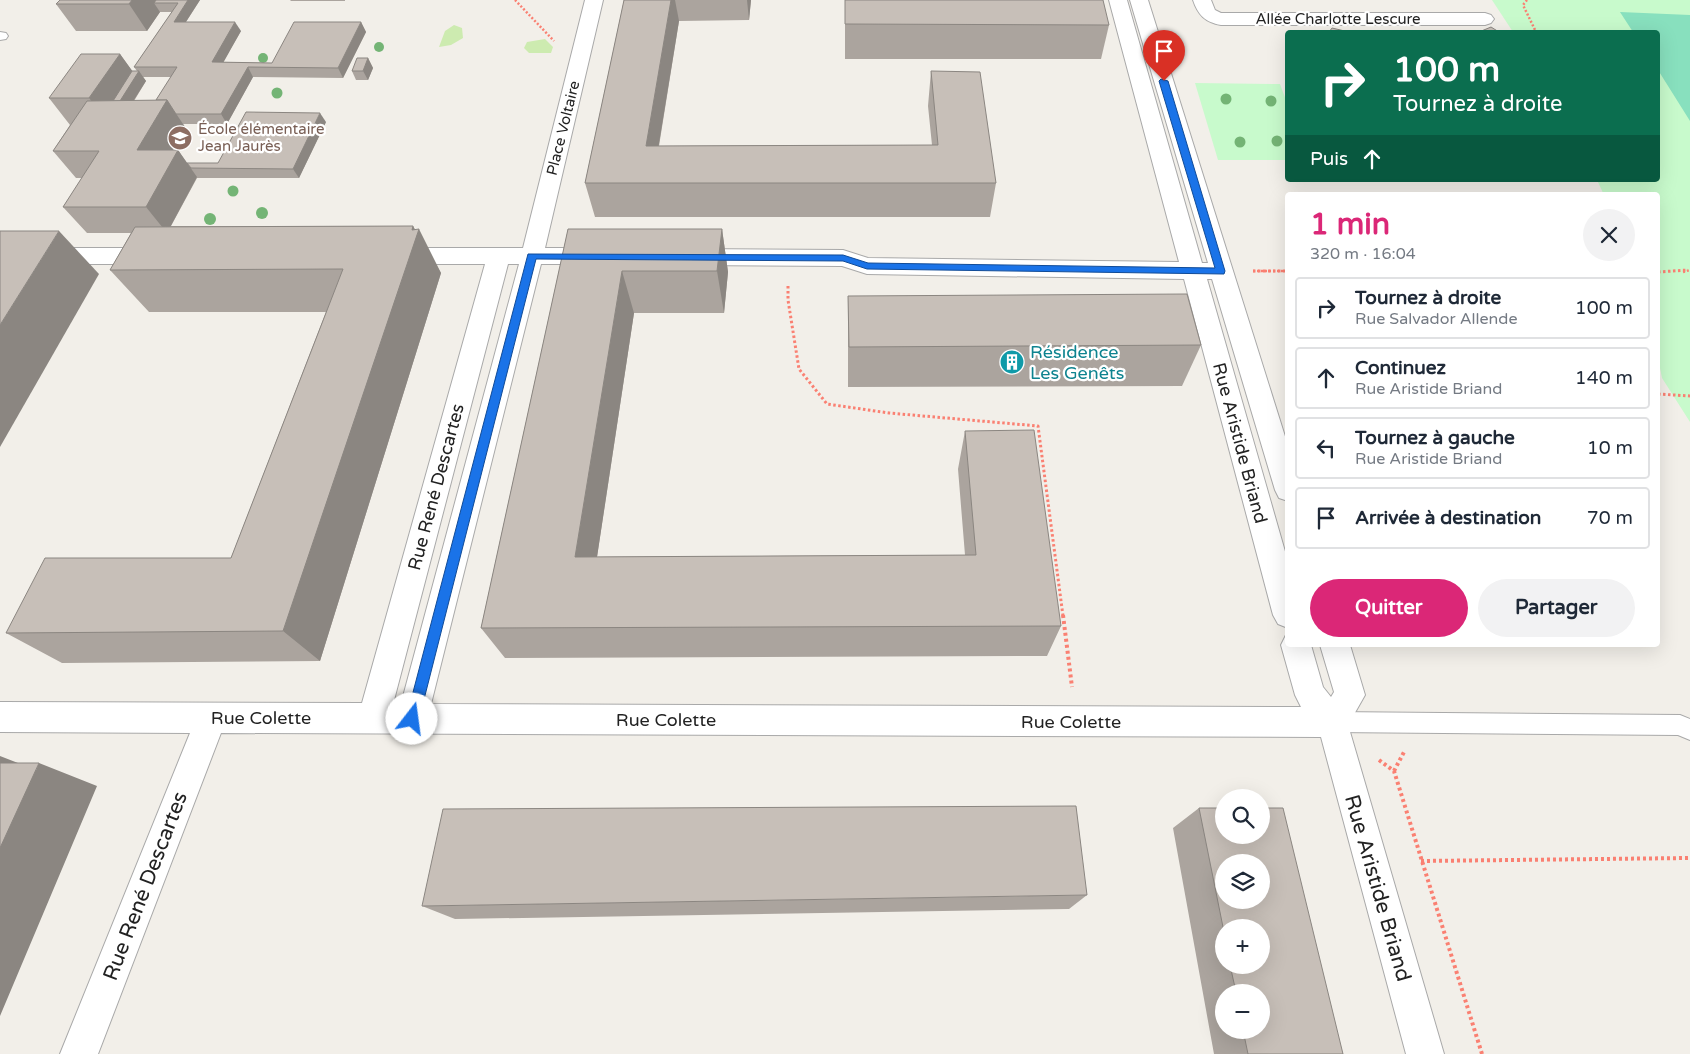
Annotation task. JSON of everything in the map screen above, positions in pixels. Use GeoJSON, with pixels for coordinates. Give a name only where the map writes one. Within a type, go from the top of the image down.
{"type":"FeatureCollection","features":[{"type":"Feature","properties":{"kind":"street","name":"Place Voltaire"},"geometry":{"type":"LineString","coordinates":[[532,256],[594,0]]}},
{"type":"Feature","properties":{"kind":"street","name":"Rue Aristide Briand"},"geometry":{"type":"LineString","coordinates":[[1118,0],[1285,605]]}},
{"type":"Feature","properties":{"kind":"street","name":"Rue Aristide Briand"},"geometry":{"type":"LineString","coordinates":[[1139,0],[1285,480]]}},
{"type":"Feature","properties":{"kind":"street","name":"Allée Charlotte Lescure"},"geometry":{"type":"LineString","coordinates":[[1202,0],[1207,14],[1211,18],[1221,20],[1485,19]]}},
{"type":"Feature","properties":{"kind":"street"},"geometry":{"type":"LineString","coordinates":[[0,256],[171,256]]}},
{"type":"Feature","properties":{"kind":"street"},"geometry":{"type":"LineString","coordinates":[[378,256],[620,256]]}},
{"type":"Feature","properties":{"kind":"street","name":"Rue René Descartes"},"geometry":{"type":"LineString","coordinates":[[373,719],[499,256]]}},
{"type":"Feature","properties":{"kind":"street","name":"Rue René Descartes"},"geometry":{"type":"LineString","coordinates":[[412,719],[532,256]]}},
{"type":"Feature","properties":{"kind":"street"},"geometry":{"type":"LineString","coordinates":[[670,257],[843,258],[867,266],[1220,271]]}},
{"type":"Feature","properties":{"kind":"street","name":"Rue Aristide Briand"},"geometry":{"type":"LineString","coordinates":[[1297,647],[1310,695],[1332,722],[1425,1054]]}},
{"type":"Feature","properties":{"kind":"street"},"geometry":{"type":"LineString","coordinates":[[1332,722],[1350,695],[1336,647]]}},
{"type":"Feature","properties":{"kind":"street","name":"Rue Colette"},"geometry":{"type":"LineString","coordinates":[[0,718],[1332,722]]}},
{"type":"Feature","properties":{"kind":"street","name":"Rue René Descartes"},"geometry":{"type":"LineString","coordinates":[[79,1054],[211,718]]}},
{"type":"Feature","properties":{"kind":"lane"},"geometry":{"type":"LineString","coordinates":[[1332,722],[1680,725],[1690,730]]}},
{"type":"Feature","properties":{"kind":"path"},"geometry":{"type":"LineString","coordinates":[[515,0],[578,67]]}},
{"type":"Feature","properties":{"kind":"path"},"geometry":{"type":"LineString","coordinates":[[1527,0],[1523,5],[1535,30]]}},
{"type":"Feature","properties":{"kind":"path"},"geometry":{"type":"LineString","coordinates":[[788,257],[788,300],[799,369],[826,404],[889,413],[1038,426],[1076,722]]}},
{"type":"Feature","properties":{"kind":"path"},"geometry":{"type":"LineString","coordinates":[[1660,272],[1690,270]]}},
{"type":"Feature","properties":{"kind":"path"},"geometry":{"type":"LineString","coordinates":[[1660,394],[1690,396]]}},
{"type":"Feature","properties":{"kind":"path"},"geometry":{"type":"LineString","coordinates":[[1394,771],[1482,1054]]}},
{"type":"Feature","properties":{"kind":"path"},"geometry":{"type":"LineString","coordinates":[[1421,861],[1690,858]]}},
{"type":"Feature","properties":{"kind":"green space"},"geometry":{"type":"Polygon","coordinates":[[[1492,0],[1690,0],[1690,422],[1662,378],[1660,368],[1660,192],[1603,192],[1598,182],[1660,182],[1660,30],[1512,30],[1492,0]]]}},
{"type":"Feature","properties":{"kind":"green space"},"geometry":{"type":"Polygon","coordinates":[[[1620,12],[1690,15],[1690,121],[1660,73],[1660,30],[1632,30],[1620,12]]]}},
{"type":"Feature","properties":{"kind":"green space"},"geometry":{"type":"Polygon","coordinates":[[[454,25],[462,28],[463,38],[451,45],[439,47],[445,31],[454,25]]]}},
{"type":"Feature","properties":{"kind":"green space"},"geometry":{"type":"Polygon","coordinates":[[[545,39],[553,47],[551,53],[529,53],[524,48],[527,42],[545,39]]]}},
{"type":"Feature","properties":{"kind":"green space"},"geometry":{"type":"Polygon","coordinates":[[[1195,83],[1280,84],[1285,98],[1285,160],[1218,160],[1195,83]]]}},
{"type":"Feature","properties":{"kind":"building"},"geometry":{"type":"Polygon","coordinates":[[[60,0],[132,0],[129,4],[56,4],[60,0]]]}},
{"type":"Feature","properties":{"kind":"building"},"geometry":{"type":"Polygon","coordinates":[[[156,0],[188,0],[174,22],[235,22],[212,62],[272,63],[294,22],[361,22],[338,68],[248,67],[221,114],[176,114],[167,100],[156,100],[177,67],[134,67],[178,3],[154,3],[156,0]]]}},
{"type":"Feature","properties":{"kind":"building"},"geometry":{"type":"Polygon","coordinates":[[[624,0],[671,0],[646,146],[938,145],[931,71],[980,72],[996,183],[585,183],[624,0]]]}},
{"type":"Feature","properties":{"kind":"building"},"geometry":{"type":"Polygon","coordinates":[[[845,0],[1103,0],[1109,25],[845,24],[845,0]]]}},
{"type":"Feature","properties":{"kind":"building"},"geometry":{"type":"Polygon","coordinates":[[[1491,27],[1496,30],[1484,30],[1491,27]]]}},
{"type":"Feature","properties":{"kind":"building"},"geometry":{"type":"Polygon","coordinates":[[[81,54],[120,54],[89,98],[49,98],[81,54]]]}},
{"type":"Feature","properties":{"kind":"building"},"geometry":{"type":"Polygon","coordinates":[[[357,58],[368,58],[363,71],[352,71],[357,58]]]}},
{"type":"Feature","properties":{"kind":"building"},"geometry":{"type":"Polygon","coordinates":[[[132,71],[139,71],[120,101],[113,101],[132,71]]]}},
{"type":"Feature","properties":{"kind":"building"},"geometry":{"type":"Polygon","coordinates":[[[167,100],[137,150],[178,150],[146,207],[63,207],[99,151],[53,151],[87,101],[167,100]]]}},
{"type":"Feature","properties":{"kind":"building"},"geometry":{"type":"Polygon","coordinates":[[[246,112],[320,113],[293,169],[191,168],[187,163],[218,163],[246,112]]]}},
{"type":"Feature","properties":{"kind":"building"},"geometry":{"type":"Polygon","coordinates":[[[413,226],[412,230],[419,229],[283,631],[6,633],[45,558],[231,558],[343,269],[110,270],[135,227],[413,226]]]}},
{"type":"Feature","properties":{"kind":"building"},"geometry":{"type":"Polygon","coordinates":[[[568,229],[722,229],[717,271],[622,271],[575,557],[976,555],[965,431],[1034,430],[1061,626],[481,628],[568,229]]]}},
{"type":"Feature","properties":{"kind":"building"},"geometry":{"type":"Polygon","coordinates":[[[0,231],[59,231],[0,325],[0,231]]]}},
{"type":"Feature","properties":{"kind":"building"},"geometry":{"type":"Polygon","coordinates":[[[1187,294],[1201,345],[849,347],[848,296],[1187,294]]]}},
{"type":"Feature","properties":{"kind":"building"},"geometry":{"type":"Polygon","coordinates":[[[0,763],[39,763],[0,848],[0,763]]]}},
{"type":"Feature","properties":{"kind":"building"},"geometry":{"type":"Polygon","coordinates":[[[1076,806],[1087,895],[422,906],[443,809],[1076,806]]]}},
{"type":"Feature","properties":{"kind":"building"},"geometry":{"type":"Polygon","coordinates":[[[1199,808],[1215,808],[1215,844],[1270,844],[1270,808],[1283,808],[1343,1054],[1248,1054],[1245,1039],[1270,1039],[1270,984],[1234,984],[1232,974],[1270,974],[1270,919],[1221,919],[1219,909],[1270,909],[1270,854],[1215,854],[1215,887],[1199,808]]]}},
{"type":"Feature","properties":{"kind":"place","name":"École élémentaire Jean Jaurès"},"geometry":{"type":"Point","coordinates":[180,138]}},
{"type":"Feature","properties":{"kind":"place","name":"Résidence Les Genêts"},"geometry":{"type":"Point","coordinates":[1012,362]}},
{"type":"Feature","properties":{"kind":"route"},"geometry":{"type":"LineString","coordinates":[[412,719],[532,256],[843,258],[867,266],[1220,271],[1164,81]]}}]}
